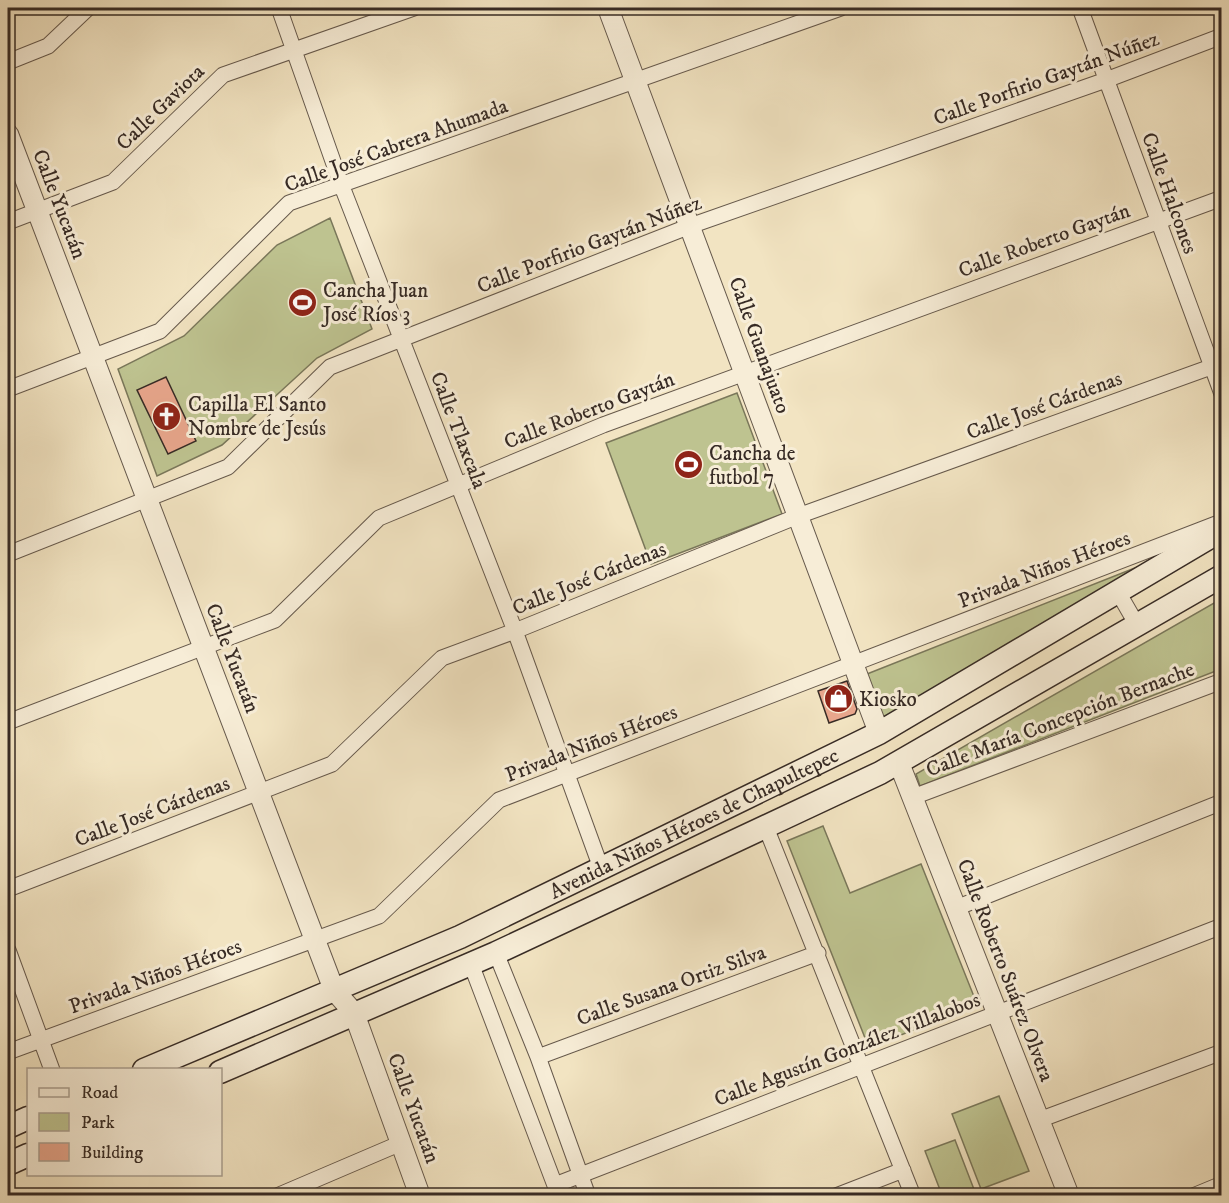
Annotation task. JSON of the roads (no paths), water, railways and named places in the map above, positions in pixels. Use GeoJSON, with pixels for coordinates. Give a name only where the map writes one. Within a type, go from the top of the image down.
{"type":"FeatureCollection","features":[{"type":"Feature","properties":{"kind":"main road","name":"Avenida Niños Héroes de Chapultepec"},"geometry":{"type":"LineString","coordinates":[[149,1068],[460,937],[879,733],[1221,530]]}},
{"type":"Feature","properties":{"kind":"main road","name":"Avenida Niños Héroes de Chapultepec"},"geometry":{"type":"LineString","coordinates":[[222,1071],[496,953],[899,762],[1221,576]]}},
{"type":"Feature","properties":{"kind":"main road"},"geometry":{"type":"LineString","coordinates":[[8,1127],[27,1118]]}},
{"type":"Feature","properties":{"kind":"main road"},"geometry":{"type":"LineString","coordinates":[[8,1164],[27,1155]]}},
{"type":"Feature","properties":{"kind":"street"},"geometry":{"type":"LineString","coordinates":[[8,62],[48,46],[88,8]]}},
{"type":"Feature","properties":{"kind":"street","name":"Calle Tlaxcala"},"geometry":{"type":"LineString","coordinates":[[279,8],[341,184],[515,631],[601,868]]}},
{"type":"Feature","properties":{"kind":"street","name":"Calle Gaviota"},"geometry":{"type":"LineString","coordinates":[[8,222],[113,182],[223,75],[414,8]]}},
{"type":"Feature","properties":{"kind":"street","name":"Calle Guanajuato"},"geometry":{"type":"LineString","coordinates":[[608,8],[879,733]]}},
{"type":"Feature","properties":{"kind":"street","name":"Calle José Cabrera Ahumada"},"geometry":{"type":"LineString","coordinates":[[8,389],[160,332],[289,203],[841,8]]}},
{"type":"Feature","properties":{"kind":"street","name":"Calle Halcones"},"geometry":{"type":"LineString","coordinates":[[1080,8],[1158,221],[1216,364],[1221,394]]}},
{"type":"Feature","properties":{"kind":"street","name":"Calle Porfirio Gaytán Núñez"},"geometry":{"type":"LineString","coordinates":[[8,554],[228,467],[330,367],[690,226],[1106,80],[1221,36]]}},
{"type":"Feature","properties":{"kind":"street","name":"Calle Yucatán"},"geometry":{"type":"LineString","coordinates":[[8,134],[334,990],[354,1013],[420,1196]]}},
{"type":"Feature","properties":{"kind":"street","name":"Calle Roberto Gaytán"},"geometry":{"type":"LineString","coordinates":[[8,722],[275,620],[379,518],[603,425],[1221,198]]}},
{"type":"Feature","properties":{"kind":"street","name":"Calle José Cárdenas"},"geometry":{"type":"LineString","coordinates":[[8,889],[332,764],[442,658],[515,631],[798,516],[1216,364]]}},
{"type":"Feature","properties":{"kind":"street","name":"Privada Niños Héroes"},"geometry":{"type":"LineString","coordinates":[[8,1052],[379,916],[499,800],[854,666],[1221,522]]}},
{"type":"Feature","properties":{"kind":"street"},"geometry":{"type":"LineString","coordinates":[[1118,592],[1137,625]]}},
{"type":"Feature","properties":{"kind":"street","name":"Calle María Concepción Bernache"},"geometry":{"type":"LineString","coordinates":[[913,797],[1221,681]]}},
{"type":"Feature","properties":{"kind":"street","name":"Calle Roberto Suárez Olvera"},"geometry":{"type":"LineString","coordinates":[[899,762],[1069,1196]]}},
{"type":"Feature","properties":{"kind":"street"},"geometry":{"type":"LineString","coordinates":[[956,908],[1221,802]]}},
{"type":"Feature","properties":{"kind":"street"},"geometry":{"type":"LineString","coordinates":[[765,825],[818,953],[913,1196]]}},
{"type":"Feature","properties":{"kind":"street","name":"Calle Agustín González Villalobos"},"geometry":{"type":"LineString","coordinates":[[557,1190],[581,1175],[1221,926]]}},
{"type":"Feature","properties":{"kind":"street"},"geometry":{"type":"LineString","coordinates":[[8,950],[51,1068]]}},
{"type":"Feature","properties":{"kind":"street"},"geometry":{"type":"LineString","coordinates":[[496,953],[538,1057],[588,1196]]}},
{"type":"Feature","properties":{"kind":"street","name":"Calle Susana Ortiz Silva"},"geometry":{"type":"LineString","coordinates":[[538,1057],[818,953]]}},
{"type":"Feature","properties":{"kind":"street"},"geometry":{"type":"LineString","coordinates":[[471,964],[557,1190]]}},
{"type":"Feature","properties":{"kind":"street"},"geometry":{"type":"LineString","coordinates":[[1039,1120],[1221,1052]]}},
{"type":"Feature","properties":{"kind":"street"},"geometry":{"type":"LineString","coordinates":[[277,1196],[401,1143]]}},
{"type":"Feature","properties":{"kind":"street"},"geometry":{"type":"LineString","coordinates":[[836,1196],[903,1170]]}},
{"type":"Feature","properties":{"kind":"street"},"geometry":{"type":"LineString","coordinates":[[1193,1196],[1221,1184]]}},
{"type":"Feature","properties":{"kind":"place","name":"Cancha Juan José Ríos 3"},"geometry":{"type":"Point","coordinates":[302,302]}},
{"type":"Feature","properties":{"kind":"place","name":"Capilla El Santo Nombre de Jesús"},"geometry":{"type":"Point","coordinates":[167,416]}},
{"type":"Feature","properties":{"kind":"place","name":"Cancha de futbol 7"},"geometry":{"type":"Point","coordinates":[688,465]}},
{"type":"Feature","properties":{"kind":"place","name":"Kiosko"},"geometry":{"type":"Point","coordinates":[838,699]}}]}
